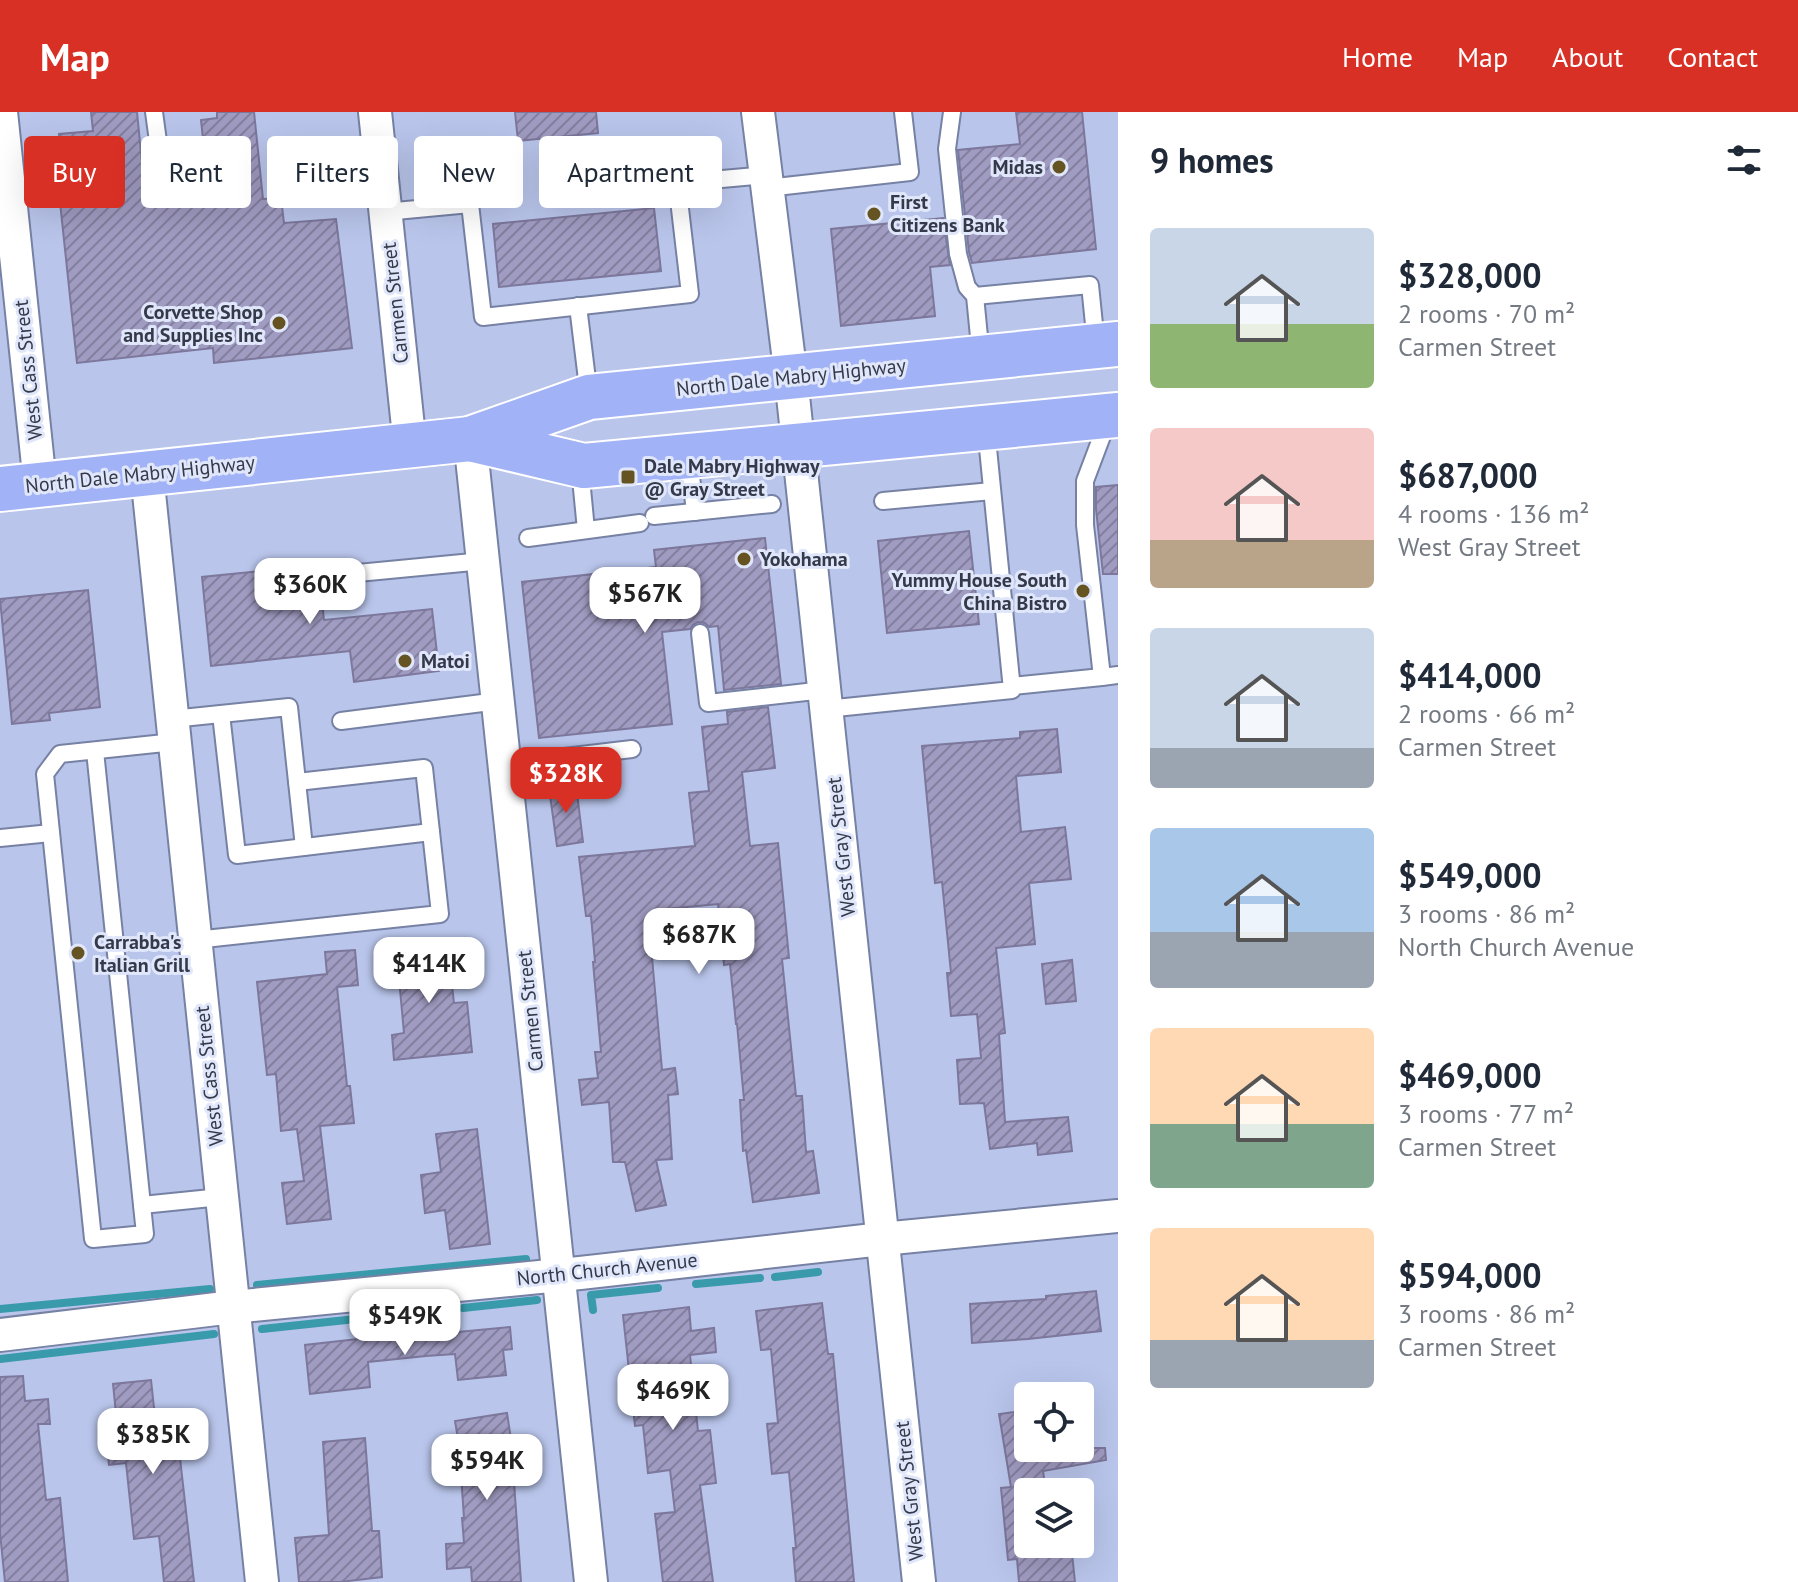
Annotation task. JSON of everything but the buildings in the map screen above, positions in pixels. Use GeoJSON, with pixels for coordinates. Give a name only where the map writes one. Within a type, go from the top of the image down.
{"type":"FeatureCollection","features":[{"type":"Feature","properties":{"kind":"main road","name":"North Dale Mabry Highway"},"geometry":{"type":"LineString","coordinates":[[20,486],[470,439],[589,397],[1107,346]]}},
{"type":"Feature","properties":{"kind":"main road","name":"North Dale Mabry Highway"},"geometry":{"type":"LineString","coordinates":[[470,439],[580,465],[1114,415]]}},
{"type":"Feature","properties":{"kind":"street","name":"West Cass Street"},"geometry":{"type":"LineString","coordinates":[[1,112],[20,486]]}},
{"type":"Feature","properties":{"kind":"street","name":"Carmen Street"},"geometry":{"type":"LineString","coordinates":[[375,112],[410,446]]}},
{"type":"Feature","properties":{"kind":"street","name":"West Gray Street"},"geometry":{"type":"LineString","coordinates":[[758,112],[791,377],[919,1582]]}},
{"type":"Feature","properties":{"kind":"street","name":"Carmen Street"},"geometry":{"type":"LineString","coordinates":[[470,439],[591,1582]]}},
{"type":"Feature","properties":{"kind":"street","name":"West Cass Street"},"geometry":{"type":"LineString","coordinates":[[147,474],[262,1582]]}},
{"type":"Feature","properties":{"kind":"street","name":"North Church Avenue"},"geometry":{"type":"LineString","coordinates":[[0,1335],[233,1307],[1118,1216]]}},
{"type":"Feature","properties":{"kind":"lane"},"geometry":{"type":"LineString","coordinates":[[154,112],[157,136]]}},
{"type":"Feature","properties":{"kind":"lane"},"geometry":{"type":"LineString","coordinates":[[385,212],[470,204],[483,317],[690,294],[677,183],[766,182],[910,172],[903,112]]}},
{"type":"Feature","properties":{"kind":"lane"},"geometry":{"type":"LineString","coordinates":[[952,112],[947,149],[958,254],[967,287],[975,296],[981,358]]}},
{"type":"Feature","properties":{"kind":"lane"},"geometry":{"type":"LineString","coordinates":[[975,296],[1090,285],[1107,346]]}},
{"type":"Feature","properties":{"kind":"lane"},"geometry":{"type":"LineString","coordinates":[[578,306],[589,397]]}},
{"type":"Feature","properties":{"kind":"lane"},"geometry":{"type":"LineString","coordinates":[[1012,686],[1110,676],[1085,525],[1085,481],[1114,415]]}},
{"type":"Feature","properties":{"kind":"lane"},"geometry":{"type":"LineString","coordinates":[[700,633],[708,703],[1012,690],[985,427]]}},
{"type":"Feature","properties":{"kind":"lane"},"geometry":{"type":"LineString","coordinates":[[689,456],[695,512]]}},
{"type":"Feature","properties":{"kind":"lane"},"geometry":{"type":"LineString","coordinates":[[580,465],[586,530]]}},
{"type":"Feature","properties":{"kind":"lane"},"geometry":{"type":"LineString","coordinates":[[883,501],[992,491]]}},
{"type":"Feature","properties":{"kind":"lane"},"geometry":{"type":"LineString","coordinates":[[528,538],[695,512],[772,504]]}},
{"type":"Feature","properties":{"kind":"lane"},"geometry":{"type":"LineString","coordinates":[[337,575],[483,561]]}},
{"type":"Feature","properties":{"kind":"lane"},"geometry":{"type":"LineString","coordinates":[[341,721],[498,701]]}},
{"type":"Feature","properties":{"kind":"lane"},"geometry":{"type":"LineString","coordinates":[[95,751],[145,1234],[93,1239],[45,774],[60,754],[95,751],[173,731],[221,714],[289,707],[304,847]]}},
{"type":"Feature","properties":{"kind":"lane"},"geometry":{"type":"LineString","coordinates":[[221,714],[237,855],[431,832]]}},
{"type":"Feature","properties":{"kind":"lane"},"geometry":{"type":"LineString","coordinates":[[504,764],[632,749]]}},
{"type":"Feature","properties":{"kind":"lane"},"geometry":{"type":"LineString","coordinates":[[195,940],[440,914],[424,768],[297,782]]}},
{"type":"Feature","properties":{"kind":"lane"},"geometry":{"type":"LineString","coordinates":[[0,838],[51,833]]}},
{"type":"Feature","properties":{"kind":"lane"},"geometry":{"type":"LineString","coordinates":[[142,1205],[221,1197]]}},
{"type":"Feature","properties":{"kind":"waterway"},"geometry":{"type":"LineString","coordinates":[[257,1285],[526,1259]]}},
{"type":"Feature","properties":{"kind":"waterway"},"geometry":{"type":"LineString","coordinates":[[775,1277],[818,1272]]}},
{"type":"Feature","properties":{"kind":"waterway"},"geometry":{"type":"LineString","coordinates":[[696,1284],[760,1278]]}},
{"type":"Feature","properties":{"kind":"waterway"},"geometry":{"type":"LineString","coordinates":[[593,1310],[591,1295],[658,1288]]}},
{"type":"Feature","properties":{"kind":"waterway"},"geometry":{"type":"LineString","coordinates":[[0,1309],[210,1289]]}},
{"type":"Feature","properties":{"kind":"waterway"},"geometry":{"type":"LineString","coordinates":[[463,1308],[537,1300]]}},
{"type":"Feature","properties":{"kind":"waterway"},"geometry":{"type":"LineString","coordinates":[[401,1314],[428,1311]]}},
{"type":"Feature","properties":{"kind":"waterway"},"geometry":{"type":"LineString","coordinates":[[262,1329],[365,1318]]}},
{"type":"Feature","properties":{"kind":"waterway"},"geometry":{"type":"LineString","coordinates":[[0,1359],[214,1334]]}},
{"type":"Feature","properties":{"kind":"place","name":"Midas"},"geometry":{"type":"Point","coordinates":[1059,167]}},
{"type":"Feature","properties":{"kind":"place","name":"First Citizens Bank"},"geometry":{"type":"Point","coordinates":[874,214]}},
{"type":"Feature","properties":{"kind":"place","name":"Corvette Shop and Supplies Inc"},"geometry":{"type":"Point","coordinates":[279,323]}},
{"type":"Feature","properties":{"kind":"place","name":"Dale Mabry Highway @ Gray Street"},"geometry":{"type":"Point","coordinates":[628,477]}},
{"type":"Feature","properties":{"kind":"place","name":"Yokohama"},"geometry":{"type":"Point","coordinates":[744,559]}},
{"type":"Feature","properties":{"kind":"place","name":"Yummy House South China Bistro"},"geometry":{"type":"Point","coordinates":[1083,591]}},
{"type":"Feature","properties":{"kind":"place","name":"Matoi"},"geometry":{"type":"Point","coordinates":[405,661]}},
{"type":"Feature","properties":{"kind":"place","name":"Carrabba's Italian Grill"},"geometry":{"type":"Point","coordinates":[78,953]}}]}
